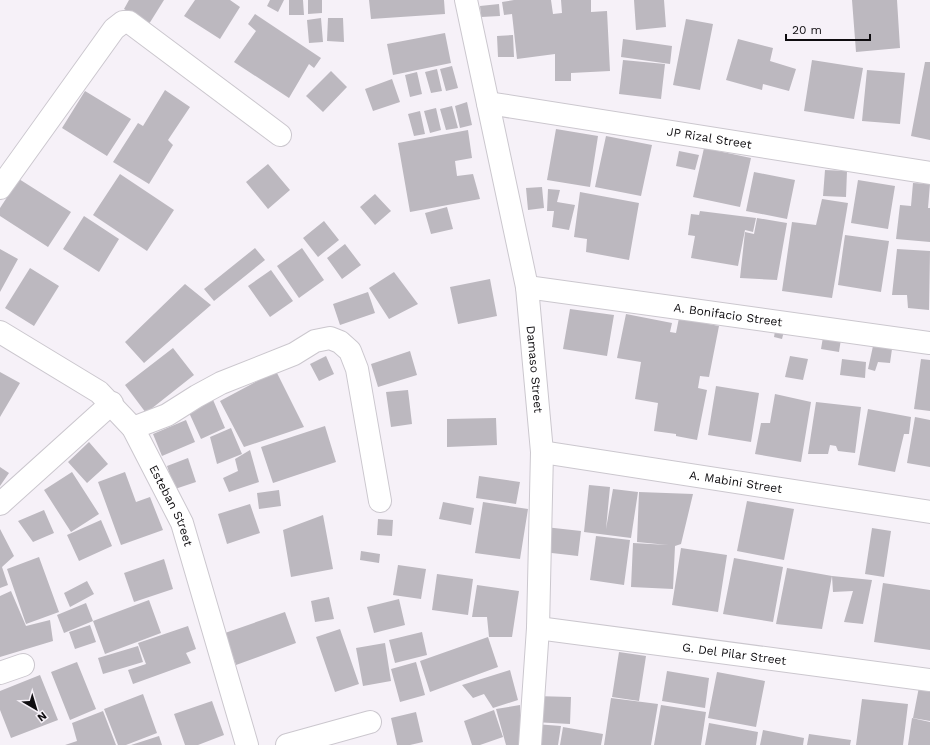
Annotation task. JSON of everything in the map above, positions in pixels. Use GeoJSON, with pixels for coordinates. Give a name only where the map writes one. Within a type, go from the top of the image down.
{"type":"FeatureCollection","features":[{"type":"Feature","properties":{"kind":"street","name":"Damaso Street"},"geometry":{"type":"LineString","coordinates":[[466,0],[527,287],[542,452],[538,628],[530,745]]}},
{"type":"Feature","properties":{"kind":"street"},"geometry":{"type":"LineString","coordinates":[[0,188],[114,29],[123,22],[129,22],[280,135]]}},
{"type":"Feature","properties":{"kind":"street","name":"JP Rizal Street"},"geometry":{"type":"LineString","coordinates":[[488,102],[930,173]]}},
{"type":"Feature","properties":{"kind":"street","name":"A. Bonifacio Street"},"geometry":{"type":"LineString","coordinates":[[527,287],[930,343]]}},
{"type":"Feature","properties":{"kind":"street","name":"Esteban Street"},"geometry":{"type":"LineString","coordinates":[[0,332],[99,392],[112,403],[133,428],[182,523],[247,745]]}},
{"type":"Feature","properties":{"kind":"street"},"geometry":{"type":"LineString","coordinates":[[133,428],[167,415],[221,383],[294,354],[315,341],[330,338],[340,342],[350,351],[358,369],[380,501]]}},
{"type":"Feature","properties":{"kind":"street"},"geometry":{"type":"LineString","coordinates":[[0,504],[112,403]]}},
{"type":"Feature","properties":{"kind":"street","name":"A. Mabini Street"},"geometry":{"type":"LineString","coordinates":[[542,452],[930,512]]}},
{"type":"Feature","properties":{"kind":"street","name":"G. Del Pilar Street"},"geometry":{"type":"LineString","coordinates":[[538,628],[930,680]]}},
{"type":"Feature","properties":{"kind":"street"},"geometry":{"type":"LineString","coordinates":[[0,673],[23,665]]}},
{"type":"Feature","properties":{"kind":"street"},"geometry":{"type":"LineString","coordinates":[[287,745],[370,722]]}},
{"type":"Feature","properties":{"kind":"building"},"geometry":{"type":"Polygon","coordinates":[[[129,0],[164,0],[149,24],[124,9],[129,0]]]}},
{"type":"Feature","properties":{"kind":"building"},"geometry":{"type":"Polygon","coordinates":[[[195,0],[230,0],[240,7],[220,39],[184,16],[195,0]]]}},
{"type":"Feature","properties":{"kind":"building"},"geometry":{"type":"Polygon","coordinates":[[[270,0],[284,0],[278,12],[267,6],[270,0]]]}},
{"type":"Feature","properties":{"kind":"building"},"geometry":{"type":"Polygon","coordinates":[[[289,0],[303,0],[304,15],[289,15],[289,0]]]}},
{"type":"Feature","properties":{"kind":"building"},"geometry":{"type":"Polygon","coordinates":[[[308,0],[322,0],[322,13],[308,14],[308,0]]]}},
{"type":"Feature","properties":{"kind":"building"},"geometry":{"type":"Polygon","coordinates":[[[369,0],[444,0],[445,14],[371,19],[369,0]]]}},
{"type":"Feature","properties":{"kind":"building"},"geometry":{"type":"Polygon","coordinates":[[[514,0],[551,0],[553,14],[562,13],[561,0],[591,0],[591,12],[607,11],[610,71],[571,73],[571,81],[555,81],[555,54],[517,59],[512,14],[504,15],[502,2],[514,0]]]}},
{"type":"Feature","properties":{"kind":"building"},"geometry":{"type":"Polygon","coordinates":[[[634,0],[664,0],[666,27],[636,30],[634,0]]]}},
{"type":"Feature","properties":{"kind":"building"},"geometry":{"type":"Polygon","coordinates":[[[852,0],[897,0],[900,48],[856,52],[852,0]]]}},
{"type":"Feature","properties":{"kind":"building"},"geometry":{"type":"Polygon","coordinates":[[[499,4],[500,16],[481,17],[480,6],[499,4]]]}},
{"type":"Feature","properties":{"kind":"building"},"geometry":{"type":"Polygon","coordinates":[[[255,14],[321,58],[314,68],[309,64],[289,98],[234,62],[256,31],[248,24],[255,14]]]}},
{"type":"Feature","properties":{"kind":"building"},"geometry":{"type":"Polygon","coordinates":[[[321,18],[323,42],[309,43],[307,20],[321,18]]]}},
{"type":"Feature","properties":{"kind":"building"},"geometry":{"type":"Polygon","coordinates":[[[328,18],[343,18],[344,42],[327,41],[328,18]]]}},
{"type":"Feature","properties":{"kind":"building"},"geometry":{"type":"Polygon","coordinates":[[[686,19],[713,24],[700,90],[673,85],[686,19]]]}},
{"type":"Feature","properties":{"kind":"building"},"geometry":{"type":"Polygon","coordinates":[[[445,33],[451,63],[393,75],[387,44],[445,33]]]}},
{"type":"Feature","properties":{"kind":"building"},"geometry":{"type":"Polygon","coordinates":[[[513,35],[514,57],[498,57],[497,36],[513,35]]]}},
{"type":"Feature","properties":{"kind":"building"},"geometry":{"type":"Polygon","coordinates":[[[623,39],[672,46],[670,64],[621,57],[623,39]]]}},
{"type":"Feature","properties":{"kind":"building"},"geometry":{"type":"Polygon","coordinates":[[[738,39],[773,48],[770,61],[796,69],[789,91],[763,84],[762,90],[726,80],[738,39]]]}},
{"type":"Feature","properties":{"kind":"building"},"geometry":{"type":"Polygon","coordinates":[[[623,60],[665,64],[661,99],[619,94],[623,60]]]}},
{"type":"Feature","properties":{"kind":"building"},"geometry":{"type":"Polygon","coordinates":[[[812,60],[863,68],[854,119],[804,111],[812,60]]]}},
{"type":"Feature","properties":{"kind":"building"},"geometry":{"type":"Polygon","coordinates":[[[925,62],[930,62],[930,140],[911,136],[925,62]]]}},
{"type":"Feature","properties":{"kind":"building"},"geometry":{"type":"Polygon","coordinates":[[[452,66],[458,88],[446,91],[440,69],[452,66]]]}},
{"type":"Feature","properties":{"kind":"building"},"geometry":{"type":"Polygon","coordinates":[[[437,69],[442,91],[431,93],[425,72],[437,69]]]}},
{"type":"Feature","properties":{"kind":"building"},"geometry":{"type":"Polygon","coordinates":[[[867,70],[905,73],[900,124],[862,121],[867,70]]]}},
{"type":"Feature","properties":{"kind":"building"},"geometry":{"type":"Polygon","coordinates":[[[331,71],[347,87],[323,112],[306,96],[331,71]]]}},
{"type":"Feature","properties":{"kind":"building"},"geometry":{"type":"Polygon","coordinates":[[[417,72],[422,94],[410,97],[405,75],[417,72]]]}},
{"type":"Feature","properties":{"kind":"building"},"geometry":{"type":"Polygon","coordinates":[[[392,79],[400,102],[373,111],[365,89],[392,79]]]}},
{"type":"Feature","properties":{"kind":"building"},"geometry":{"type":"Polygon","coordinates":[[[165,90],[190,107],[168,140],[173,145],[149,184],[113,162],[138,123],[143,126],[165,90]]]}},
{"type":"Feature","properties":{"kind":"building"},"geometry":{"type":"Polygon","coordinates":[[[85,91],[131,119],[107,156],[62,128],[85,91]]]}},
{"type":"Feature","properties":{"kind":"building"},"geometry":{"type":"Polygon","coordinates":[[[467,102],[472,125],[460,128],[455,106],[467,102]]]}},
{"type":"Feature","properties":{"kind":"building"},"geometry":{"type":"Polygon","coordinates":[[[452,106],[458,128],[446,130],[440,109],[452,106]]]}},
{"type":"Feature","properties":{"kind":"building"},"geometry":{"type":"Polygon","coordinates":[[[436,108],[441,130],[430,133],[424,111],[436,108]]]}},
{"type":"Feature","properties":{"kind":"building"},"geometry":{"type":"Polygon","coordinates":[[[420,111],[425,134],[414,136],[408,114],[420,111]]]}},
{"type":"Feature","properties":{"kind":"building"},"geometry":{"type":"Polygon","coordinates":[[[556,129],[598,136],[590,187],[547,180],[556,129]]]}},
{"type":"Feature","properties":{"kind":"building"},"geometry":{"type":"Polygon","coordinates":[[[468,130],[472,158],[455,161],[457,176],[473,174],[480,199],[410,212],[398,143],[468,130]]]}},
{"type":"Feature","properties":{"kind":"building"},"geometry":{"type":"Polygon","coordinates":[[[606,136],[652,145],[641,196],[595,187],[606,136]]]}},
{"type":"Feature","properties":{"kind":"building"},"geometry":{"type":"Polygon","coordinates":[[[704,148],[751,158],[740,207],[693,197],[704,148]]]}},
{"type":"Feature","properties":{"kind":"building"},"geometry":{"type":"Polygon","coordinates":[[[679,151],[699,155],[695,170],[676,166],[679,151]]]}},
{"type":"Feature","properties":{"kind":"building"},"geometry":{"type":"Polygon","coordinates":[[[268,164],[290,190],[268,209],[246,182],[268,164]]]}},
{"type":"Feature","properties":{"kind":"building"},"geometry":{"type":"Polygon","coordinates":[[[825,170],[847,171],[846,197],[823,196],[825,170]]]}},
{"type":"Feature","properties":{"kind":"building"},"geometry":{"type":"Polygon","coordinates":[[[754,172],[795,180],[787,219],[746,211],[754,172]]]}},
{"type":"Feature","properties":{"kind":"building"},"geometry":{"type":"Polygon","coordinates":[[[120,174],[174,210],[147,251],[93,215],[120,174]]]}},
{"type":"Feature","properties":{"kind":"building"},"geometry":{"type":"Polygon","coordinates":[[[19,179],[71,212],[48,247],[0,216],[0,208],[19,179]]]}},
{"type":"Feature","properties":{"kind":"building"},"geometry":{"type":"Polygon","coordinates":[[[858,180],[895,186],[888,229],[851,223],[858,180]]]}},
{"type":"Feature","properties":{"kind":"building"},"geometry":{"type":"Polygon","coordinates":[[[913,183],[930,184],[928,208],[930,208],[930,242],[896,239],[900,205],[911,206],[913,183]]]}},
{"type":"Feature","properties":{"kind":"building"},"geometry":{"type":"Polygon","coordinates":[[[542,187],[544,208],[528,210],[526,188],[542,187]]]}},
{"type":"Feature","properties":{"kind":"building"},"geometry":{"type":"Polygon","coordinates":[[[548,189],[560,190],[557,202],[575,205],[569,230],[552,227],[554,211],[547,211],[548,189]]]}},
{"type":"Feature","properties":{"kind":"building"},"geometry":{"type":"Polygon","coordinates":[[[580,192],[639,203],[629,260],[586,252],[587,239],[574,237],[580,192]]]}},
{"type":"Feature","properties":{"kind":"building"},"geometry":{"type":"Polygon","coordinates":[[[375,194],[391,211],[375,225],[360,207],[375,194]]]}},
{"type":"Feature","properties":{"kind":"building"},"geometry":{"type":"Polygon","coordinates":[[[822,199],[848,203],[832,298],[782,291],[792,222],[816,225],[822,199]]]}},
{"type":"Feature","properties":{"kind":"building"},"geometry":{"type":"Polygon","coordinates":[[[447,207],[453,229],[431,234],[425,213],[447,207]]]}},
{"type":"Feature","properties":{"kind":"building"},"geometry":{"type":"Polygon","coordinates":[[[700,211],[756,218],[753,232],[745,230],[738,266],[691,258],[695,236],[688,235],[691,214],[699,215],[700,211]]]}},
{"type":"Feature","properties":{"kind":"building"},"geometry":{"type":"Polygon","coordinates":[[[84,216],[119,239],[99,272],[63,249],[84,216]]]}},
{"type":"Feature","properties":{"kind":"building"},"geometry":{"type":"Polygon","coordinates":[[[757,218],[787,223],[777,280],[740,278],[745,232],[754,234],[757,218]]]}},
{"type":"Feature","properties":{"kind":"building"},"geometry":{"type":"Polygon","coordinates":[[[324,221],[339,240],[318,257],[303,238],[324,221]]]}},
{"type":"Feature","properties":{"kind":"building"},"geometry":{"type":"Polygon","coordinates":[[[845,235],[889,241],[881,292],[838,285],[845,235]]]}},
{"type":"Feature","properties":{"kind":"building"},"geometry":{"type":"Polygon","coordinates":[[[345,244],[361,265],[342,279],[327,258],[345,244]]]}},
{"type":"Feature","properties":{"kind":"building"},"geometry":{"type":"Polygon","coordinates":[[[255,248],[265,260],[214,301],[204,289],[255,248]]]}},
{"type":"Feature","properties":{"kind":"building"},"geometry":{"type":"Polygon","coordinates":[[[302,248],[324,280],[299,298],[277,266],[302,248]]]}},
{"type":"Feature","properties":{"kind":"building"},"geometry":{"type":"Polygon","coordinates":[[[0,249],[18,259],[0,292],[0,249]]]}},
{"type":"Feature","properties":{"kind":"building"},"geometry":{"type":"Polygon","coordinates":[[[897,249],[930,251],[929,310],[908,308],[907,295],[892,295],[897,249]]]}},
{"type":"Feature","properties":{"kind":"building"},"geometry":{"type":"Polygon","coordinates":[[[30,268],[59,286],[34,326],[5,308],[30,268]]]}},
{"type":"Feature","properties":{"kind":"building"},"geometry":{"type":"Polygon","coordinates":[[[271,270],[293,301],[270,317],[248,286],[271,270]]]}},
{"type":"Feature","properties":{"kind":"building"},"geometry":{"type":"Polygon","coordinates":[[[394,272],[418,304],[389,319],[369,288],[394,272]]]}},
{"type":"Feature","properties":{"kind":"building"},"geometry":{"type":"Polygon","coordinates":[[[490,279],[497,316],[458,324],[450,287],[490,279]]]}},
{"type":"Feature","properties":{"kind":"building"},"geometry":{"type":"Polygon","coordinates":[[[185,284],[211,305],[144,363],[125,342],[185,284]]]}},
{"type":"Feature","properties":{"kind":"building"},"geometry":{"type":"Polygon","coordinates":[[[368,292],[375,313],[340,325],[333,304],[368,292]]]}},
{"type":"Feature","properties":{"kind":"building"},"geometry":{"type":"Polygon","coordinates":[[[570,309],[614,315],[607,356],[563,349],[570,309]]]}},
{"type":"Feature","properties":{"kind":"building"},"geometry":{"type":"Polygon","coordinates":[[[626,314],[672,323],[670,332],[676,333],[679,318],[719,326],[709,377],[700,376],[698,388],[707,390],[697,440],[676,436],[676,434],[654,431],[658,403],[635,399],[641,362],[617,358],[626,314]]]}},
{"type":"Feature","properties":{"kind":"building"},"geometry":{"type":"Polygon","coordinates":[[[776,325],[785,327],[782,339],[774,337],[776,325]]]}},
{"type":"Feature","properties":{"kind":"building"},"geometry":{"type":"Polygon","coordinates":[[[823,337],[841,339],[839,352],[821,349],[823,337]]]}},
{"type":"Feature","properties":{"kind":"building"},"geometry":{"type":"Polygon","coordinates":[[[873,346],[892,349],[890,363],[878,362],[875,371],[868,369],[873,346]]]}},
{"type":"Feature","properties":{"kind":"building"},"geometry":{"type":"Polygon","coordinates":[[[173,348],[194,375],[146,413],[125,385],[173,348]]]}},
{"type":"Feature","properties":{"kind":"building"},"geometry":{"type":"Polygon","coordinates":[[[410,351],[417,375],[378,387],[371,364],[410,351]]]}},
{"type":"Feature","properties":{"kind":"building"},"geometry":{"type":"Polygon","coordinates":[[[326,356],[334,374],[319,381],[310,364],[326,356]]]}},
{"type":"Feature","properties":{"kind":"building"},"geometry":{"type":"Polygon","coordinates":[[[790,356],[808,359],[803,380],[785,377],[790,356]]]}},
{"type":"Feature","properties":{"kind":"building"},"geometry":{"type":"Polygon","coordinates":[[[842,359],[866,362],[865,378],[840,375],[842,359]]]}},
{"type":"Feature","properties":{"kind":"building"},"geometry":{"type":"Polygon","coordinates":[[[921,359],[930,360],[930,411],[914,409],[921,359]]]}},
{"type":"Feature","properties":{"kind":"building"},"geometry":{"type":"Polygon","coordinates":[[[276,371],[304,427],[244,447],[220,401],[276,371]]]}},
{"type":"Feature","properties":{"kind":"building"},"geometry":{"type":"Polygon","coordinates":[[[0,372],[20,383],[0,417],[0,372]]]}},
{"type":"Feature","properties":{"kind":"building"},"geometry":{"type":"Polygon","coordinates":[[[716,386],[759,393],[751,442],[708,435],[716,386]]]}},
{"type":"Feature","properties":{"kind":"building"},"geometry":{"type":"Polygon","coordinates":[[[408,390],[412,424],[391,427],[386,392],[408,390]]]}},
{"type":"Feature","properties":{"kind":"building"},"geometry":{"type":"Polygon","coordinates":[[[775,394],[811,402],[801,462],[755,454],[761,423],[770,423],[775,394]]]}},
{"type":"Feature","properties":{"kind":"building"},"geometry":{"type":"Polygon","coordinates":[[[211,395],[225,428],[201,439],[186,406],[211,395]]]}},
{"type":"Feature","properties":{"kind":"building"},"geometry":{"type":"Polygon","coordinates":[[[816,402],[861,407],[855,453],[838,451],[836,446],[830,445],[828,454],[808,454],[816,402]]]}},
{"type":"Feature","properties":{"kind":"building"},"geometry":{"type":"Polygon","coordinates":[[[868,409],[911,417],[909,434],[904,434],[895,472],[858,465],[868,409]]]}},
{"type":"Feature","properties":{"kind":"building"},"geometry":{"type":"Polygon","coordinates":[[[915,417],[930,420],[930,467],[907,463],[915,417]]]}},
{"type":"Feature","properties":{"kind":"building"},"geometry":{"type":"Polygon","coordinates":[[[496,418],[497,445],[447,447],[447,419],[496,418]]]}},
{"type":"Feature","properties":{"kind":"building"},"geometry":{"type":"Polygon","coordinates":[[[186,420],[195,442],[162,456],[153,434],[186,420]]]}},
{"type":"Feature","properties":{"kind":"building"},"geometry":{"type":"Polygon","coordinates":[[[325,426],[336,462],[273,483],[261,447],[325,426]]]}},
{"type":"Feature","properties":{"kind":"building"},"geometry":{"type":"Polygon","coordinates":[[[231,428],[242,454],[217,464],[210,437],[231,428]]]}},
{"type":"Feature","properties":{"kind":"building"},"geometry":{"type":"Polygon","coordinates":[[[89,442],[108,464],[87,483],[68,462],[89,442]]]}},
{"type":"Feature","properties":{"kind":"building"},"geometry":{"type":"Polygon","coordinates":[[[250,450],[259,482],[229,492],[223,478],[238,471],[235,459],[250,450]]]}},
{"type":"Feature","properties":{"kind":"building"},"geometry":{"type":"Polygon","coordinates":[[[188,458],[196,482],[175,489],[167,466],[188,458]]]}},
{"type":"Feature","properties":{"kind":"building"},"geometry":{"type":"Polygon","coordinates":[[[0,467],[9,473],[0,486],[0,467]]]}},
{"type":"Feature","properties":{"kind":"building"},"geometry":{"type":"Polygon","coordinates":[[[72,472],[99,514],[71,532],[44,490],[72,472]]]}},
{"type":"Feature","properties":{"kind":"building"},"geometry":{"type":"Polygon","coordinates":[[[125,472],[136,502],[150,497],[163,530],[121,545],[98,482],[125,472]]]}},
{"type":"Feature","properties":{"kind":"building"},"geometry":{"type":"Polygon","coordinates":[[[479,476],[520,482],[516,504],[476,498],[479,476]]]}},
{"type":"Feature","properties":{"kind":"building"},"geometry":{"type":"Polygon","coordinates":[[[589,485],[610,487],[606,529],[613,489],[638,492],[631,538],[584,532],[589,485]]]}},
{"type":"Feature","properties":{"kind":"building"},"geometry":{"type":"Polygon","coordinates":[[[279,490],[281,506],[259,509],[257,493],[279,490]]]}},
{"type":"Feature","properties":{"kind":"building"},"geometry":{"type":"Polygon","coordinates":[[[639,492],[693,494],[681,544],[675,546],[673,589],[631,587],[633,543],[668,545],[637,542],[639,492]]]}},
{"type":"Feature","properties":{"kind":"building"},"geometry":{"type":"Polygon","coordinates":[[[747,501],[794,509],[784,560],[737,551],[747,501]]]}},
{"type":"Feature","properties":{"kind":"building"},"geometry":{"type":"Polygon","coordinates":[[[443,502],[474,508],[471,525],[439,519],[443,502]]]}},
{"type":"Feature","properties":{"kind":"building"},"geometry":{"type":"Polygon","coordinates":[[[483,502],[528,509],[520,559],[475,553],[483,502]]]}},
{"type":"Feature","properties":{"kind":"building"},"geometry":{"type":"Polygon","coordinates":[[[250,504],[260,533],[227,544],[218,514],[250,504]]]}},
{"type":"Feature","properties":{"kind":"building"},"geometry":{"type":"Polygon","coordinates":[[[44,510],[54,533],[33,542],[18,521],[44,510]]]}},
{"type":"Feature","properties":{"kind":"building"},"geometry":{"type":"Polygon","coordinates":[[[323,515],[333,569],[291,577],[283,530],[323,515]]]}},
{"type":"Feature","properties":{"kind":"building"},"geometry":{"type":"Polygon","coordinates":[[[378,519],[393,520],[392,536],[377,535],[378,519]]]}},
{"type":"Feature","properties":{"kind":"building"},"geometry":{"type":"Polygon","coordinates":[[[101,520],[112,546],[79,561],[67,535],[101,520]]]}},
{"type":"Feature","properties":{"kind":"building"},"geometry":{"type":"Polygon","coordinates":[[[545,527],[581,531],[578,556],[543,552],[545,527]]]}},
{"type":"Feature","properties":{"kind":"building"},"geometry":{"type":"Polygon","coordinates":[[[872,528],[891,531],[884,577],[865,574],[872,528]]]}},
{"type":"Feature","properties":{"kind":"building"},"geometry":{"type":"Polygon","coordinates":[[[0,529],[14,556],[2,567],[8,585],[0,588],[0,529]]]}},
{"type":"Feature","properties":{"kind":"building"},"geometry":{"type":"Polygon","coordinates":[[[596,536],[630,540],[624,585],[590,580],[596,536]]]}},
{"type":"Feature","properties":{"kind":"building"},"geometry":{"type":"Polygon","coordinates":[[[681,548],[727,555],[718,612],[672,605],[681,548]]]}},
{"type":"Feature","properties":{"kind":"building"},"geometry":{"type":"Polygon","coordinates":[[[361,551],[380,554],[379,563],[360,560],[361,551]]]}},
{"type":"Feature","properties":{"kind":"building"},"geometry":{"type":"Polygon","coordinates":[[[39,557],[59,612],[26,624],[7,569],[39,557]]]}},
{"type":"Feature","properties":{"kind":"building"},"geometry":{"type":"Polygon","coordinates":[[[734,558],[783,567],[773,622],[723,614],[734,558]]]}},
{"type":"Feature","properties":{"kind":"building"},"geometry":{"type":"Polygon","coordinates":[[[164,559],[173,589],[134,602],[124,573],[164,559]]]}},
{"type":"Feature","properties":{"kind":"building"},"geometry":{"type":"Polygon","coordinates":[[[398,565],[426,569],[421,599],[393,595],[398,565]]]}},
{"type":"Feature","properties":{"kind":"building"},"geometry":{"type":"Polygon","coordinates":[[[787,568],[832,576],[822,629],[776,624],[787,568]]]}},
{"type":"Feature","properties":{"kind":"building"},"geometry":{"type":"Polygon","coordinates":[[[437,574],[473,579],[468,615],[432,610],[437,574]]]}},
{"type":"Feature","properties":{"kind":"building"},"geometry":{"type":"Polygon","coordinates":[[[832,576],[872,580],[863,624],[844,622],[853,591],[833,592],[832,576]]]}},
{"type":"Feature","properties":{"kind":"building"},"geometry":{"type":"Polygon","coordinates":[[[87,581],[94,594],[70,607],[64,593],[87,581]]]}},
{"type":"Feature","properties":{"kind":"building"},"geometry":{"type":"Polygon","coordinates":[[[883,583],[930,590],[930,650],[874,642],[883,583]]]}},
{"type":"Feature","properties":{"kind":"building"},"geometry":{"type":"Polygon","coordinates":[[[477,585],[519,591],[512,637],[489,637],[487,617],[472,617],[477,585]]]}},
{"type":"Feature","properties":{"kind":"building"},"geometry":{"type":"Polygon","coordinates":[[[11,591],[26,626],[50,620],[53,641],[0,657],[0,596],[11,591]]]}},
{"type":"Feature","properties":{"kind":"building"},"geometry":{"type":"Polygon","coordinates":[[[329,597],[334,619],[315,622],[311,601],[329,597]]]}},
{"type":"Feature","properties":{"kind":"building"},"geometry":{"type":"Polygon","coordinates":[[[399,599],[405,625],[374,633],[367,607],[399,599]]]}},
{"type":"Feature","properties":{"kind":"building"},"geometry":{"type":"Polygon","coordinates":[[[149,600],[161,633],[105,654],[93,621],[149,600]]]}},
{"type":"Feature","properties":{"kind":"building"},"geometry":{"type":"Polygon","coordinates":[[[86,603],[93,621],[64,633],[57,615],[86,603]]]}},
{"type":"Feature","properties":{"kind":"building"},"geometry":{"type":"Polygon","coordinates":[[[285,612],[296,643],[236,665],[225,633],[285,612]]]}},
{"type":"Feature","properties":{"kind":"building"},"geometry":{"type":"Polygon","coordinates":[[[90,625],[96,642],[75,649],[69,632],[90,625]]]}},
{"type":"Feature","properties":{"kind":"building"},"geometry":{"type":"Polygon","coordinates":[[[188,626],[196,649],[186,653],[191,663],[133,684],[128,670],[146,664],[138,643],[188,626]]]}},
{"type":"Feature","properties":{"kind":"building"},"geometry":{"type":"Polygon","coordinates":[[[340,629],[359,684],[335,692],[316,637],[340,629]]]}},
{"type":"Feature","properties":{"kind":"building"},"geometry":{"type":"Polygon","coordinates":[[[422,632],[427,655],[395,663],[389,640],[422,632]]]}},
{"type":"Feature","properties":{"kind":"building"},"geometry":{"type":"Polygon","coordinates":[[[488,637],[498,667],[430,692],[420,661],[488,637]]]}},
{"type":"Feature","properties":{"kind":"building"},"geometry":{"type":"Polygon","coordinates":[[[385,643],[391,681],[363,686],[356,648],[385,643]]]}},
{"type":"Feature","properties":{"kind":"building"},"geometry":{"type":"Polygon","coordinates":[[[138,646],[143,662],[103,674],[98,658],[138,646]]]}},
{"type":"Feature","properties":{"kind":"building"},"geometry":{"type":"Polygon","coordinates":[[[619,652],[646,656],[639,701],[612,697],[619,652]]]}},
{"type":"Feature","properties":{"kind":"building"},"geometry":{"type":"Polygon","coordinates":[[[77,662],[96,709],[70,720],[51,672],[77,662]]]}},
{"type":"Feature","properties":{"kind":"building"},"geometry":{"type":"Polygon","coordinates":[[[416,662],[425,695],[400,702],[391,669],[416,662]]]}},
{"type":"Feature","properties":{"kind":"building"},"geometry":{"type":"Polygon","coordinates":[[[510,670],[518,700],[493,708],[484,694],[473,698],[462,685],[510,670]]]}},
{"type":"Feature","properties":{"kind":"building"},"geometry":{"type":"Polygon","coordinates":[[[667,671],[709,678],[705,708],[662,701],[667,671]]]}},
{"type":"Feature","properties":{"kind":"building"},"geometry":{"type":"Polygon","coordinates":[[[717,672],[765,681],[756,727],[708,718],[717,672]]]}},
{"type":"Feature","properties":{"kind":"building"},"geometry":{"type":"Polygon","coordinates":[[[40,675],[58,720],[11,738],[0,710],[0,691],[40,675]]]}},
{"type":"Feature","properties":{"kind":"building"},"geometry":{"type":"Polygon","coordinates":[[[919,687],[930,689],[930,721],[913,718],[919,687]]]}},
{"type":"Feature","properties":{"kind":"building"},"geometry":{"type":"Polygon","coordinates":[[[143,694],[157,733],[126,745],[118,745],[104,709],[143,694]]]}},
{"type":"Feature","properties":{"kind":"building"},"geometry":{"type":"Polygon","coordinates":[[[535,696],[571,697],[570,724],[534,722],[535,696]]]}},
{"type":"Feature","properties":{"kind":"building"},"geometry":{"type":"Polygon","coordinates":[[[611,698],[658,704],[651,745],[604,745],[611,698]]]}},
{"type":"Feature","properties":{"kind":"building"},"geometry":{"type":"Polygon","coordinates":[[[862,699],[908,704],[903,745],[856,745],[862,699]]]}},
{"type":"Feature","properties":{"kind":"building"},"geometry":{"type":"Polygon","coordinates":[[[212,701],[224,735],[198,745],[185,745],[174,714],[212,701]]]}},
{"type":"Feature","properties":{"kind":"building"},"geometry":{"type":"Polygon","coordinates":[[[520,705],[521,745],[506,745],[496,709],[520,705]]]}},
{"type":"Feature","properties":{"kind":"building"},"geometry":{"type":"Polygon","coordinates":[[[661,705],[706,712],[701,745],[654,745],[661,705]]]}},
{"type":"Feature","properties":{"kind":"building"},"geometry":{"type":"Polygon","coordinates":[[[494,710],[503,737],[480,745],[472,745],[464,721],[494,710]]]}},
{"type":"Feature","properties":{"kind":"building"},"geometry":{"type":"Polygon","coordinates":[[[103,711],[116,745],[65,745],[77,741],[72,723],[103,711]]]}},
{"type":"Feature","properties":{"kind":"building"},"geometry":{"type":"Polygon","coordinates":[[[416,712],[423,742],[410,745],[397,745],[391,718],[416,712]]]}},
{"type":"Feature","properties":{"kind":"building"},"geometry":{"type":"Polygon","coordinates":[[[912,718],[930,722],[930,745],[908,745],[912,718]]]}},
{"type":"Feature","properties":{"kind":"building"},"geometry":{"type":"Polygon","coordinates":[[[709,723],[758,732],[756,745],[705,745],[709,723]]]}},
{"type":"Feature","properties":{"kind":"building"},"geometry":{"type":"Polygon","coordinates":[[[535,724],[561,726],[558,745],[533,745],[535,724]]]}},
{"type":"Feature","properties":{"kind":"building"},"geometry":{"type":"Polygon","coordinates":[[[563,727],[603,734],[601,745],[560,745],[563,727]]]}},
{"type":"Feature","properties":{"kind":"building"},"geometry":{"type":"Polygon","coordinates":[[[763,730],[804,738],[803,745],[760,745],[763,730]]]}},
{"type":"Feature","properties":{"kind":"building"},"geometry":{"type":"Polygon","coordinates":[[[809,734],[851,740],[850,745],[807,745],[809,734]]]}},
{"type":"Feature","properties":{"kind":"building"},"geometry":{"type":"Polygon","coordinates":[[[159,736],[162,745],[131,745],[159,736]]]}}]}
